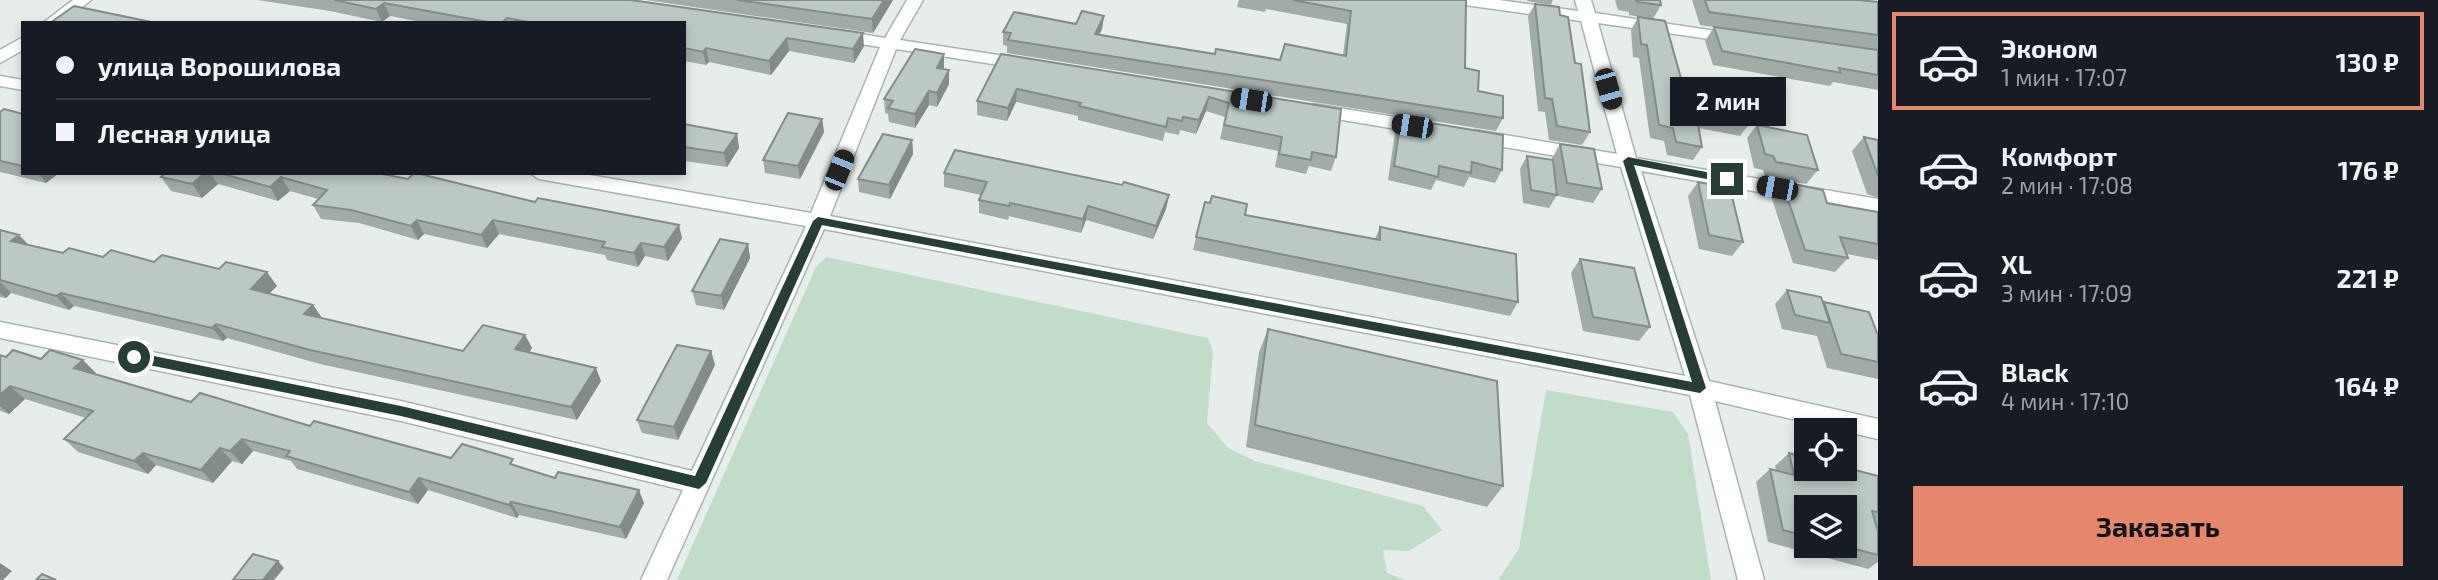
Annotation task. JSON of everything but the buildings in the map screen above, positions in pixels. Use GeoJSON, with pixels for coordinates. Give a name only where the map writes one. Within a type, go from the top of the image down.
{"type":"FeatureCollection","features":[{"type":"Feature","properties":{"kind":"street"},"geometry":{"type":"LineString","coordinates":[[54,21],[83,0]]}},
{"type":"Feature","properties":{"kind":"street"},"geometry":{"type":"LineString","coordinates":[[654,580],[818,221],[890,43],[915,0]]}},
{"type":"Feature","properties":{"kind":"street"},"geometry":{"type":"LineString","coordinates":[[1465,0],[1585,9],[1754,41]]}},
{"type":"Feature","properties":{"kind":"street"},"geometry":{"type":"LineString","coordinates":[[1585,9],[1628,161],[1700,388],[1751,580]]}},
{"type":"Feature","properties":{"kind":"street"},"geometry":{"type":"LineString","coordinates":[[823,33],[1037,66]]}},
{"type":"Feature","properties":{"kind":"street"},"geometry":{"type":"LineString","coordinates":[[0,58],[21,43]]}},
{"type":"Feature","properties":{"kind":"street"},"geometry":{"type":"LineString","coordinates":[[0,81],[21,85]]}},
{"type":"Feature","properties":{"kind":"street"},"geometry":{"type":"LineString","coordinates":[[1298,108],[1628,161],[1878,206]]}},
{"type":"Feature","properties":{"kind":"street"},"geometry":{"type":"LineString","coordinates":[[552,175],[818,221],[1700,388],[1878,429]]}},
{"type":"Feature","properties":{"kind":"street"},"geometry":{"type":"LineString","coordinates":[[0,330],[401,411],[699,483]]}},
{"type":"Feature","properties":{"kind":"green space"},"geometry":{"type":"Polygon","coordinates":[[[826,257],[1208,338],[1213,352],[1207,423],[1228,448],[1255,461],[1423,506],[1442,530],[1409,551],[1383,550],[1387,573],[1405,580],[677,580],[816,267],[826,257]]]}},
{"type":"Feature","properties":{"kind":"green space"},"geometry":{"type":"Polygon","coordinates":[[[1546,390],[1673,412],[1688,434],[1711,580],[1498,580],[1519,549],[1546,390]]]}},
{"type":"Feature","properties":{"kind":"route"},"geometry":{"type":"LineString","coordinates":[[134,357],[401,411],[699,483],[818,221],[1700,388],[1628,161],[1727,179]]}}]}
